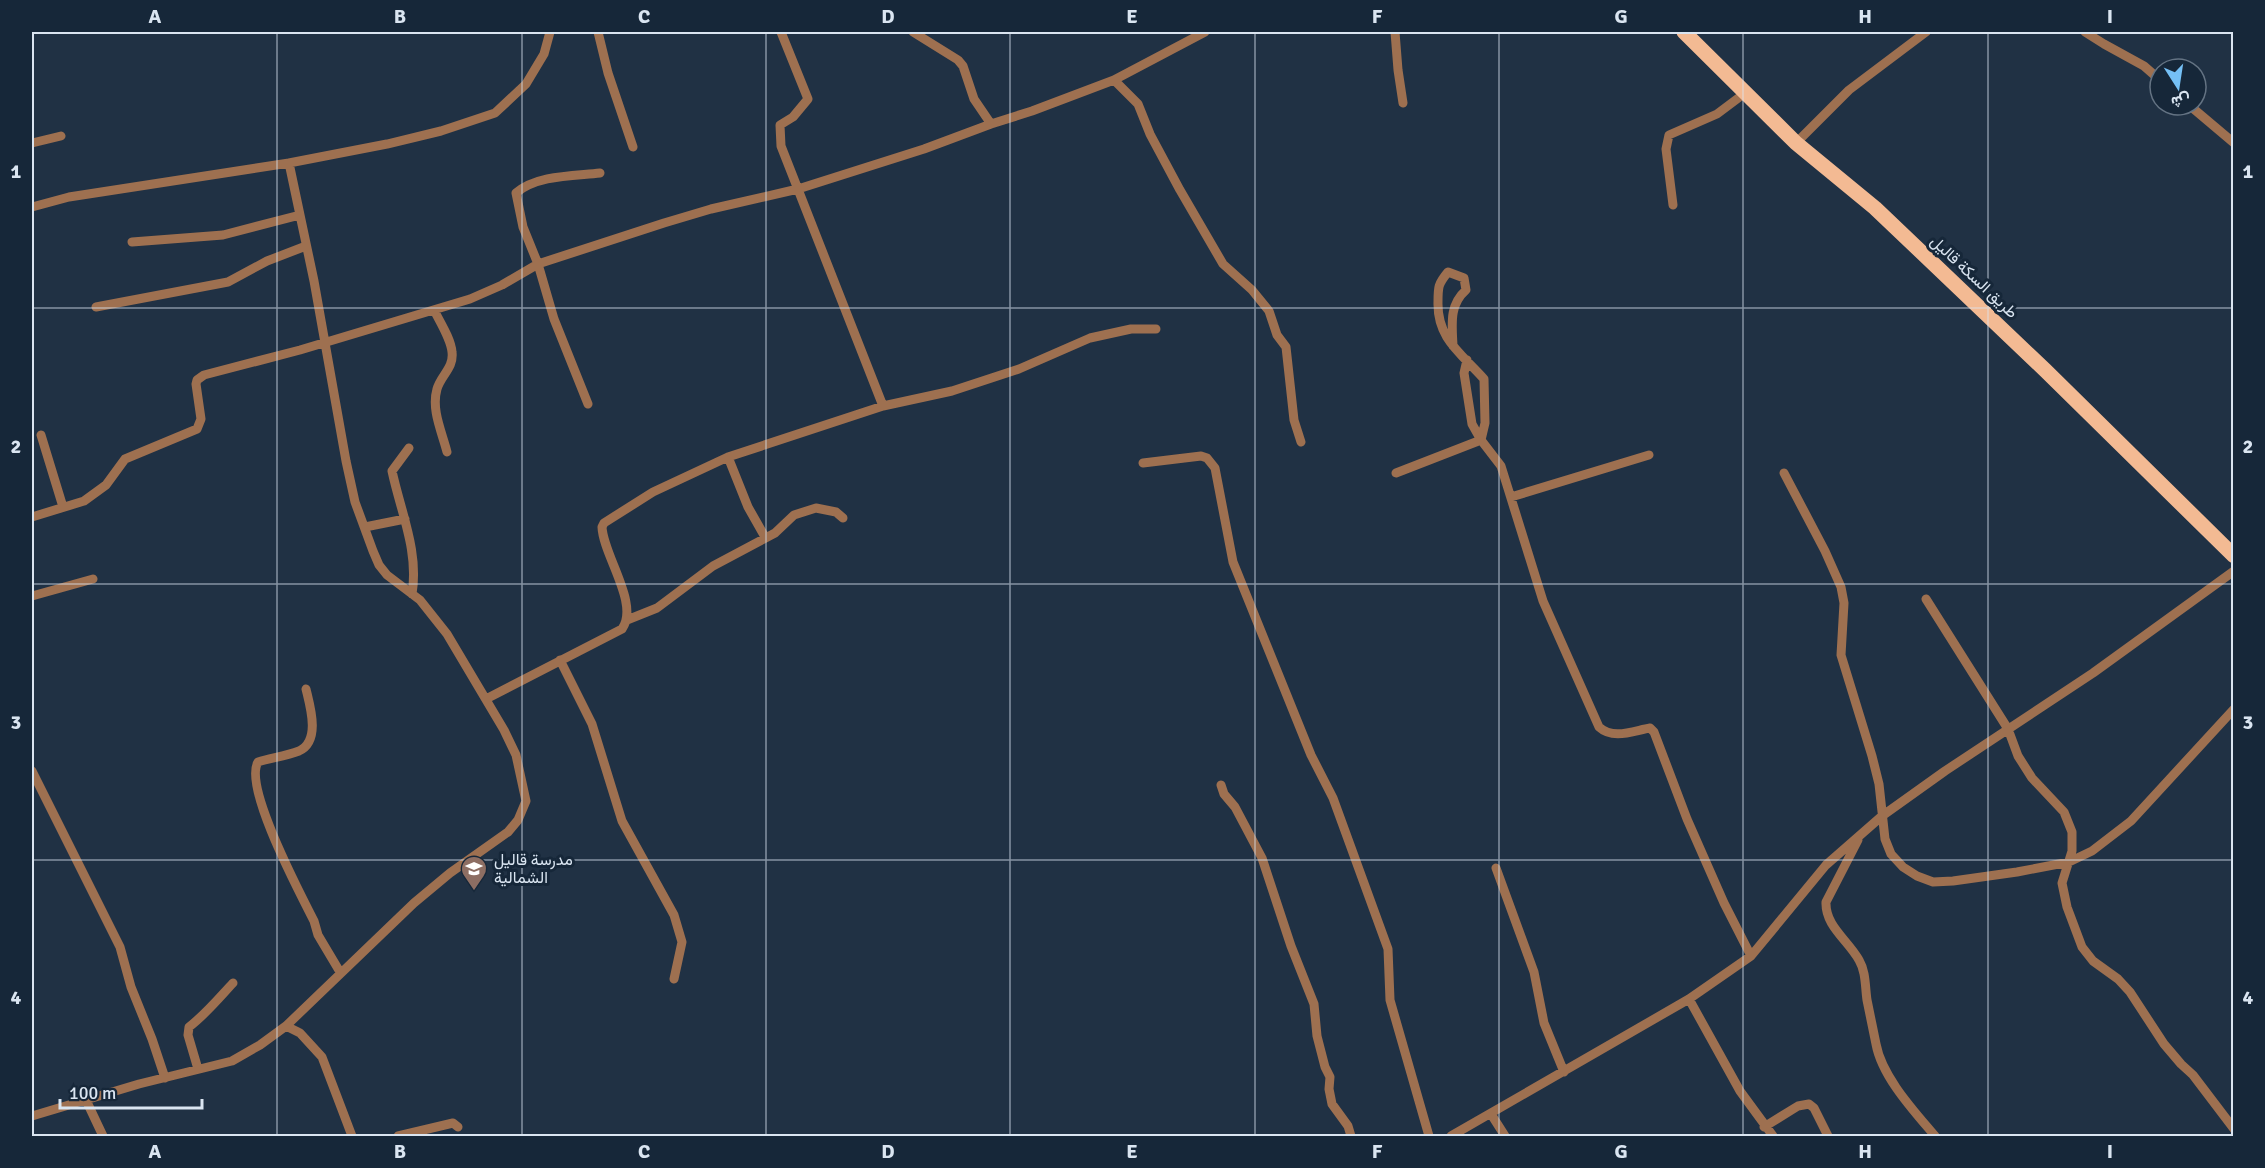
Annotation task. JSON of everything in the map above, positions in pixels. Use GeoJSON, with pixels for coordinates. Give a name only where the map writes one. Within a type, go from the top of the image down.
{"type":"FeatureCollection","features":[{"type":"Feature","properties":{"kind":"main road","name":"طريق السكة قاليل"},"geometry":{"type":"LineString","coordinates":[[1684,32],[1796,143],[1875,208],[2045,369],[2234,556]]}},
{"type":"Feature","properties":{"kind":"street"},"geometry":{"type":"LineString","coordinates":[[32,207],[69,197],[289,163],[387,144],[441,131],[495,113],[525,84],[544,54],[550,32]]}},
{"type":"Feature","properties":{"kind":"street"},"geometry":{"type":"LineString","coordinates":[[598,32],[608,73],[633,147]]}},
{"type":"Feature","properties":{"kind":"street"},"geometry":{"type":"LineString","coordinates":[[781,32],[808,99],[793,117],[780,125],[781,146],[884,406]]}},
{"type":"Feature","properties":{"kind":"street"},"geometry":{"type":"LineString","coordinates":[[913,32],[958,60],[963,66],[974,99],[991,124]]}},
{"type":"Feature","properties":{"kind":"street"},"geometry":{"type":"LineString","coordinates":[[32,517],[84,501],[106,485],[125,459],[197,429],[201,419],[196,384],[199,377],[470,299],[502,285],[538,264],[711,209],[798,189],[924,149],[1114,80],[1205,32]]}},
{"type":"Feature","properties":{"kind":"street"},"geometry":{"type":"LineString","coordinates":[[1395,32],[1403,103]]}},
{"type":"Feature","properties":{"kind":"street"},"geometry":{"type":"LineString","coordinates":[[1796,143],[1849,90],[1926,32]]}},
{"type":"Feature","properties":{"kind":"street"},"geometry":{"type":"LineString","coordinates":[[2085,32],[2148,70]]}},
{"type":"Feature","properties":{"kind":"street"},"geometry":{"type":"LineString","coordinates":[[1114,80],[1138,104],[1150,134],[1223,264],[1252,290],[1269,311],[1277,335],[1286,347],[1294,420],[1301,442]]}},
{"type":"Feature","properties":{"kind":"street"},"geometry":{"type":"LineString","coordinates":[[1673,205],[1666,149],[1670,135],[1717,114],[1745,93]]}},
{"type":"Feature","properties":{"kind":"street"},"geometry":{"type":"LineString","coordinates":[[2203,117],[2234,143]]}},
{"type":"Feature","properties":{"kind":"street"},"geometry":{"type":"LineString","coordinates":[[32,142],[61,136]]}},
{"type":"Feature","properties":{"kind":"street"},"geometry":{"type":"LineString","coordinates":[[32,1116],[232,1061],[245,1054],[286,1026],[389,925],[450,873],[508,832],[518,820],[526,801],[516,755],[486,699],[447,634],[420,600],[396,583],[379,565],[355,502],[289,163]]}},
{"type":"Feature","properties":{"kind":"street"},"geometry":{"type":"LineString","coordinates":[[588,404],[554,319],[538,264],[523,227],[516,193],[527,184],[600,173]]}},
{"type":"Feature","properties":{"kind":"street"},"geometry":{"type":"LineString","coordinates":[[132,242],[223,235],[300,215]]}},
{"type":"Feature","properties":{"kind":"street"},"geometry":{"type":"LineString","coordinates":[[96,308],[228,282],[267,261],[306,246]]}},
{"type":"Feature","properties":{"kind":"street"},"geometry":{"type":"LineString","coordinates":[[1454,346],[1452,316],[1457,298],[1466,290],[1464,278],[1448,273],[1438,284],[1437,318],[1444,337],[1484,379],[1485,423],[1481,440]]}},
{"type":"Feature","properties":{"kind":"street"},"geometry":{"type":"LineString","coordinates":[[434,310],[452,350],[449,369],[441,377],[436,391],[435,409],[447,452]]}},
{"type":"Feature","properties":{"kind":"street"},"geometry":{"type":"LineString","coordinates":[[486,699],[617,632],[625,625],[627,620],[624,595],[602,532],[604,524],[653,492],[728,457],[884,406],[952,391],[986,380],[1019,369],[1090,338],[1131,329],[1156,328]]}},
{"type":"Feature","properties":{"kind":"street"},"geometry":{"type":"LineString","coordinates":[[1467,360],[1464,373],[1472,424],[1501,466],[1552,626],[1578,678],[1592,716],[1604,732],[1614,735],[1650,728],[1654,732],[1714,882],[1751,956]]}},
{"type":"Feature","properties":{"kind":"street"},"geometry":{"type":"LineString","coordinates":[[1468,393],[1484,379]]}},
{"type":"Feature","properties":{"kind":"street"},"geometry":{"type":"LineString","coordinates":[[41,435],[63,507]]}},
{"type":"Feature","properties":{"kind":"street"},"geometry":{"type":"LineString","coordinates":[[1396,473],[1481,440]]}},
{"type":"Feature","properties":{"kind":"street"},"geometry":{"type":"LineString","coordinates":[[409,448],[392,471],[405,519],[415,574],[412,594]]}},
{"type":"Feature","properties":{"kind":"street"},"geometry":{"type":"LineString","coordinates":[[1511,497],[1649,455]]}},
{"type":"Feature","properties":{"kind":"street"},"geometry":{"type":"LineString","coordinates":[[1143,463],[1201,456],[1207,458],[1215,468],[1233,562],[1311,755],[1333,798],[1388,949],[1390,1000],[1429,1137]]}},
{"type":"Feature","properties":{"kind":"street"},"geometry":{"type":"LineString","coordinates":[[728,457],[748,507],[765,537]]}},
{"type":"Feature","properties":{"kind":"street"},"geometry":{"type":"LineString","coordinates":[[1784,473],[1841,587],[1844,611],[1841,655],[1879,784],[1885,839],[1891,854],[1903,867],[1917,876],[1933,882],[2017,872],[2069,862],[2092,851],[2131,820],[2234,709]]}},
{"type":"Feature","properties":{"kind":"street"},"geometry":{"type":"LineString","coordinates":[[627,620],[657,608],[713,566],[781,528],[794,515],[816,508],[828,509],[843,518]]}},
{"type":"Feature","properties":{"kind":"street"},"geometry":{"type":"LineString","coordinates":[[365,527],[405,519]]}},
{"type":"Feature","properties":{"kind":"street"},"geometry":{"type":"LineString","coordinates":[[1451,1137],[1689,999],[1751,956],[1826,866],[1882,816],[2093,673],[2234,571]]}},
{"type":"Feature","properties":{"kind":"street"},"geometry":{"type":"LineString","coordinates":[[32,596],[93,579]]}},
{"type":"Feature","properties":{"kind":"street"},"geometry":{"type":"LineString","coordinates":[[1926,599],[2008,729],[2018,756],[2032,778],[2064,812],[2072,832],[2072,851],[2062,883],[2070,915],[2082,946],[2093,961],[2118,979],[2130,992],[2164,1044],[2193,1075],[2234,1129]]}},
{"type":"Feature","properties":{"kind":"street"},"geometry":{"type":"LineString","coordinates":[[560,660],[592,724],[622,821],[674,915],[682,942],[674,979]]}},
{"type":"Feature","properties":{"kind":"street"},"geometry":{"type":"LineString","coordinates":[[306,689],[312,720],[312,738],[302,750],[258,762],[254,772],[264,817],[314,921],[318,935],[340,972]]}},
{"type":"Feature","properties":{"kind":"street"},"geometry":{"type":"LineString","coordinates":[[32,771],[120,947],[131,987],[165,1078]]}},
{"type":"Feature","properties":{"kind":"street"},"geometry":{"type":"LineString","coordinates":[[1221,785],[1262,858],[1291,945],[1314,1004],[1317,1036],[1324,1067],[1330,1077],[1329,1089],[1332,1104],[1348,1125],[1351,1137]]}},
{"type":"Feature","properties":{"kind":"street"},"geometry":{"type":"LineString","coordinates":[[1864,831],[1833,887],[1825,910],[1836,931],[1859,959],[1864,971],[1876,1046],[1882,1062],[1911,1108],[1935,1137]]}},
{"type":"Feature","properties":{"kind":"street"},"geometry":{"type":"LineString","coordinates":[[1496,868],[1534,972],[1544,1023],[1564,1072]]}},
{"type":"Feature","properties":{"kind":"street"},"geometry":{"type":"LineString","coordinates":[[198,1069],[188,1035],[189,1027],[207,1013],[213,1003],[233,982]]}},
{"type":"Feature","properties":{"kind":"street"},"geometry":{"type":"LineString","coordinates":[[1689,999],[1740,1090],[1773,1137]]}},
{"type":"Feature","properties":{"kind":"street"},"geometry":{"type":"LineString","coordinates":[[286,1026],[300,1033],[322,1057],[352,1137]]}},
{"type":"Feature","properties":{"kind":"street"},"geometry":{"type":"LineString","coordinates":[[86,1100],[103,1137]]}},
{"type":"Feature","properties":{"kind":"street"},"geometry":{"type":"LineString","coordinates":[[1764,1127],[1798,1106],[1809,1104],[1814,1108],[1828,1137]]}},
{"type":"Feature","properties":{"kind":"street"},"geometry":{"type":"LineString","coordinates":[[1491,1114],[1504,1137]]}},
{"type":"Feature","properties":{"kind":"street"},"geometry":{"type":"LineString","coordinates":[[398,1137],[453,1123],[458,1128]]}},
{"type":"Feature","properties":{"kind":"place","name":"مدرسة قاليل الشمالية"},"geometry":{"type":"Point","coordinates":[474,892]}}]}
